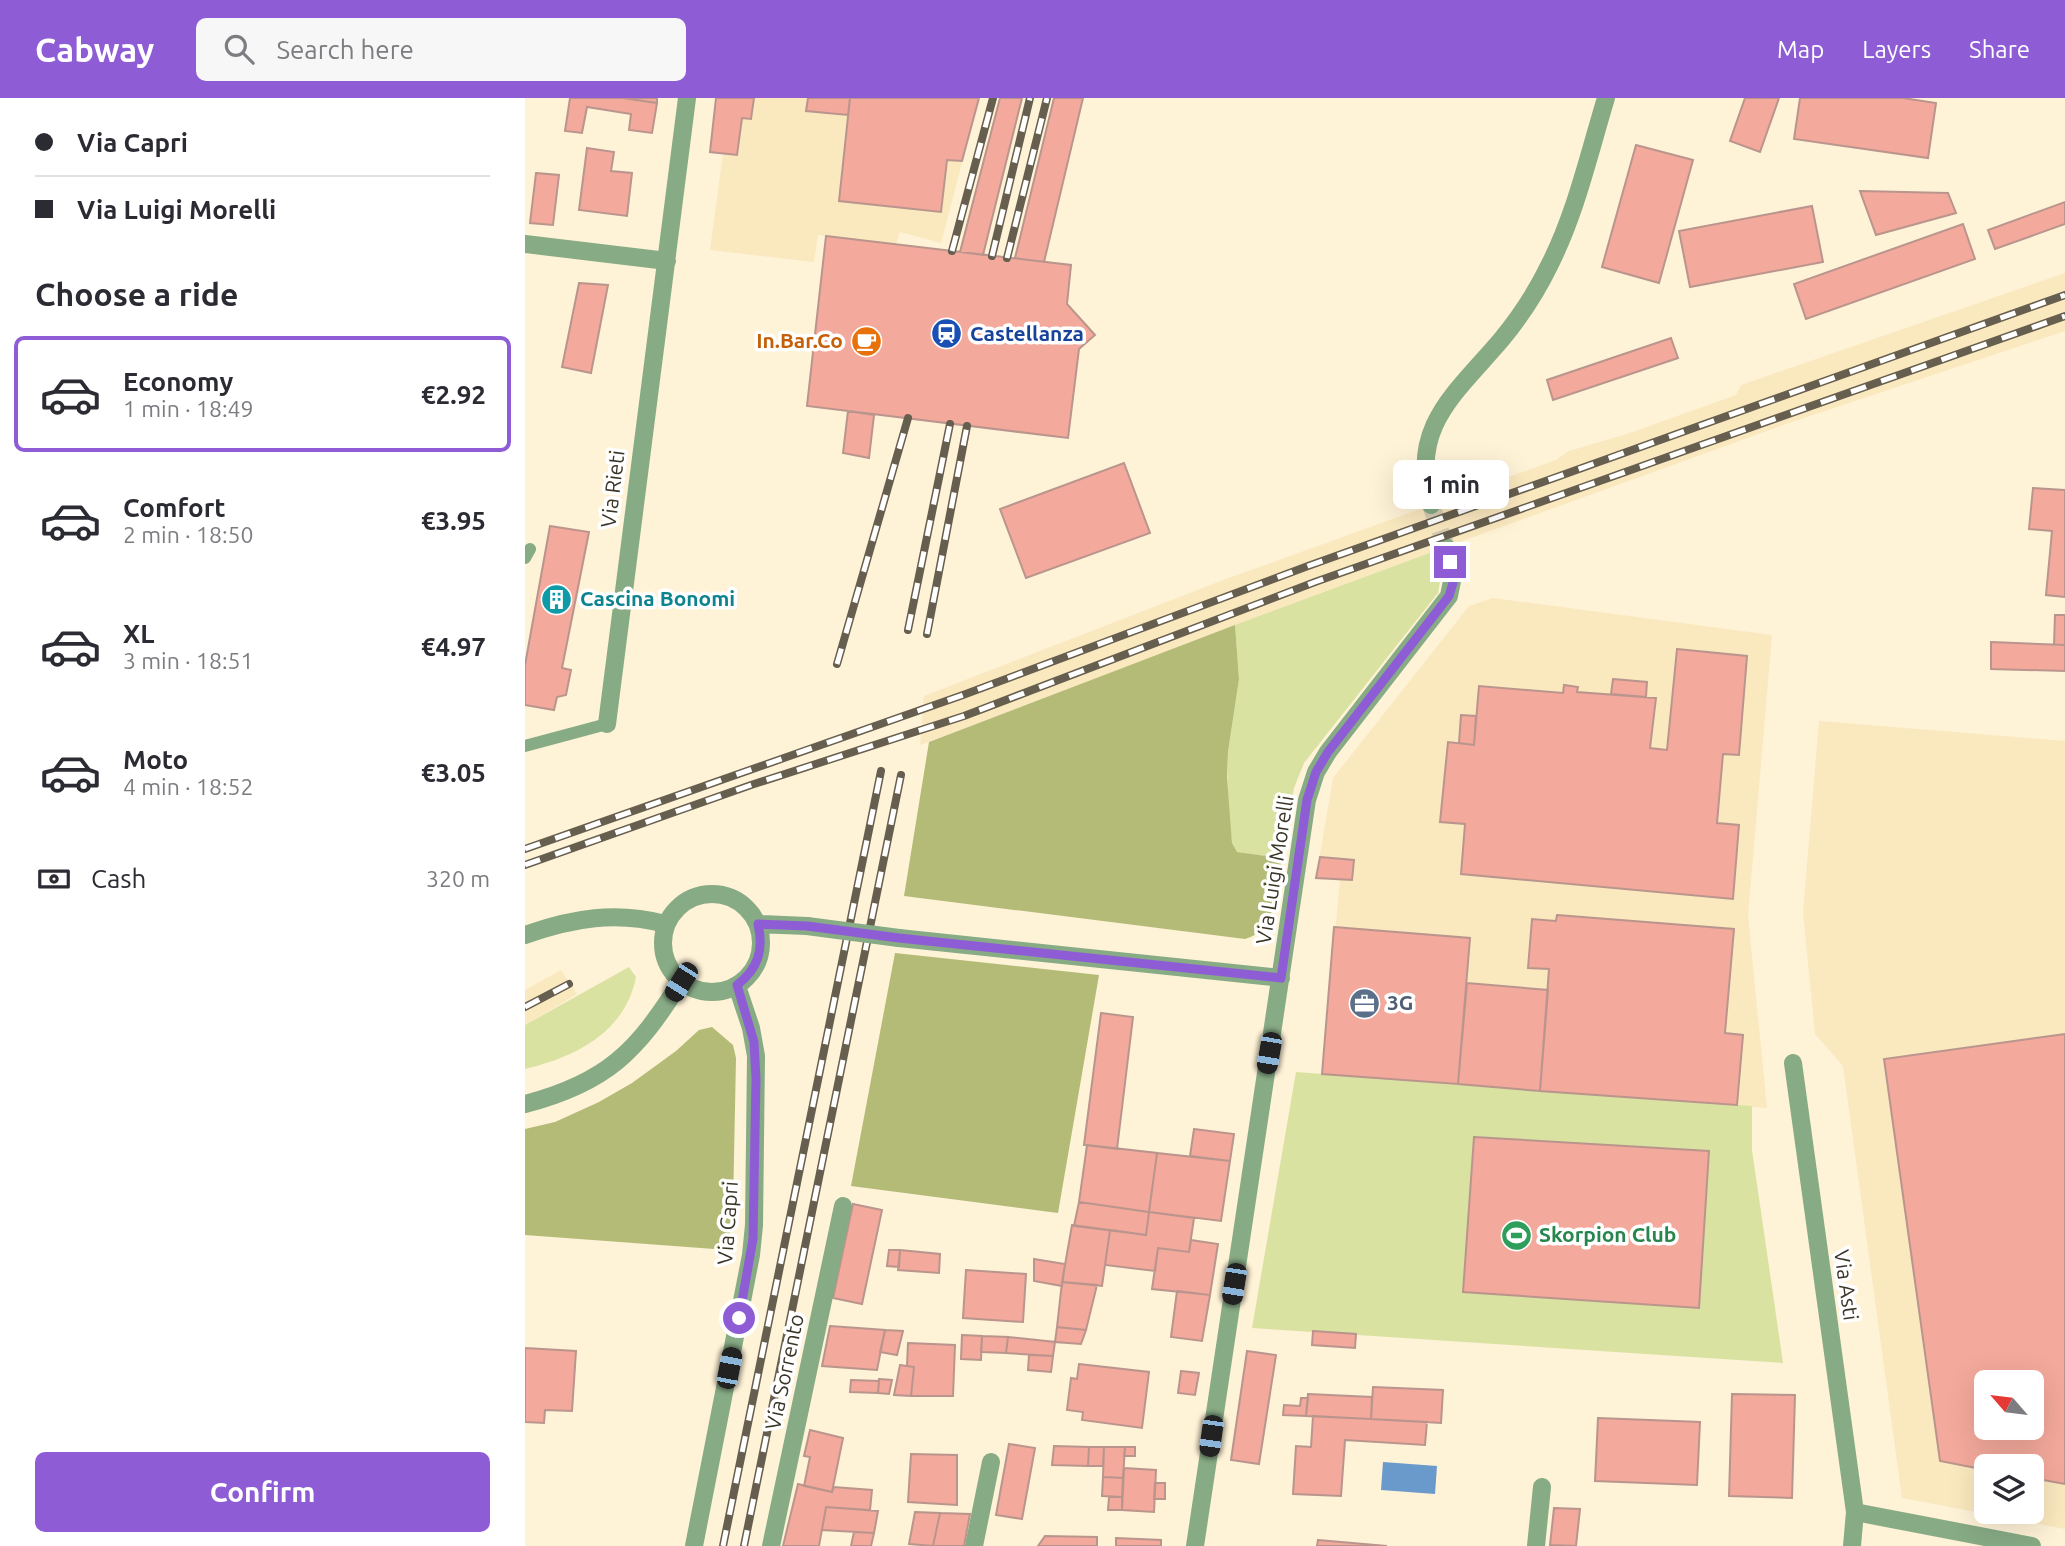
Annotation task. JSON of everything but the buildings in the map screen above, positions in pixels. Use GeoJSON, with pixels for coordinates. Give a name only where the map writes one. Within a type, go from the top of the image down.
{"type":"FeatureCollection","features":[{"type":"Feature","properties":{"kind":"street","name":"Via Rieti"},"geometry":{"type":"LineString","coordinates":[[607,724],[660,289],[667,261],[687,98]]}},
{"type":"Feature","properties":{"kind":"street"},"geometry":{"type":"LineString","coordinates":[[1431,505],[1424,462],[1430,434],[1443,410],[1503,338],[1545,274],[1570,218],[1606,98]]}},
{"type":"Feature","properties":{"kind":"street"},"geometry":{"type":"LineString","coordinates":[[525,244],[667,261]]}},
{"type":"Feature","properties":{"kind":"street","name":"Via Luigi Morelli"},"geometry":{"type":"LineString","coordinates":[[1196,1540],[1305,811],[1316,772],[1328,752],[1449,596],[1453,576],[1446,547]]}},
{"type":"Feature","properties":{"kind":"street"},"geometry":{"type":"LineString","coordinates":[[704,893],[720,893],[737,899],[750,910],[758,924],[761,952],[756,965],[748,977],[723,991],[694,989],[681,982],[670,970],[664,956],[662,940],[665,924],[675,910],[688,899],[704,893]]}},
{"type":"Feature","properties":{"kind":"street"},"geometry":{"type":"LineString","coordinates":[[525,935],[549,926],[592,918],[622,916],[665,924]]}},
{"type":"Feature","properties":{"kind":"street"},"geometry":{"type":"LineString","coordinates":[[758,924],[807,926],[1281,978]]}},
{"type":"Feature","properties":{"kind":"street"},"geometry":{"type":"LineString","coordinates":[[525,1104],[568,1091],[606,1071],[634,1046],[655,1022],[681,982]]}},
{"type":"Feature","properties":{"kind":"street","name":"Via Capri"},"geometry":{"type":"LineString","coordinates":[[694,1546],[753,1239],[755,1056],[751,1028],[737,985]]}},
{"type":"Feature","properties":{"kind":"street","name":"Via Asti"},"geometry":{"type":"LineString","coordinates":[[1793,1063],[1855,1513],[1852,1546]]}},
{"type":"Feature","properties":{"kind":"street","name":"Via Sorrento"},"geometry":{"type":"LineString","coordinates":[[771,1546],[843,1206]]}},
{"type":"Feature","properties":{"kind":"street"},"geometry":{"type":"LineString","coordinates":[[974,1546],[991,1462]]}},
{"type":"Feature","properties":{"kind":"street"},"geometry":{"type":"LineString","coordinates":[[1536,1546],[1542,1487]]}},
{"type":"Feature","properties":{"kind":"street"},"geometry":{"type":"LineString","coordinates":[[1855,1513],[2032,1546]]}},
{"type":"Feature","properties":{"kind":"lane"},"geometry":{"type":"LineString","coordinates":[[525,746],[607,724]]}},
{"type":"Feature","properties":{"kind":"shaded area"},"geometry":{"type":"Polygon","coordinates":[[[754,98],[979,98],[941,243],[900,232],[896,244],[818,235],[814,262],[710,250],[723,154],[737,155],[742,118],[751,119],[754,98]]]}},
{"type":"Feature","properties":{"kind":"shaded area"},"geometry":{"type":"Polygon","coordinates":[[[2065,273],[2065,331],[1786,424],[1435,551],[920,745],[924,696],[1226,579],[1556,460],[1569,451],[1627,434],[1736,395],[1741,385],[2065,273]]]}},
{"type":"Feature","properties":{"kind":"shaded area"},"geometry":{"type":"Polygon","coordinates":[[[1493,598],[1772,635],[1748,916],[1767,1108],[1322,1074],[1340,880],[1316,878],[1333,778],[1469,606],[1493,598]]]}},
{"type":"Feature","properties":{"kind":"shaded area"},"geometry":{"type":"Polygon","coordinates":[[[1819,721],[2065,741],[2065,1529],[2039,1524],[2044,1524],[2044,1454],[1974,1454],[1974,1512],[1902,1498],[1843,1066],[1815,1034],[1803,912],[1819,721]]]}},
{"type":"Feature","properties":{"kind":"shaded area"},"geometry":{"type":"Polygon","coordinates":[[[561,970],[577,994],[525,1025],[525,990],[561,970]]]}},
{"type":"Feature","properties":{"kind":"green space"},"geometry":{"type":"Polygon","coordinates":[[[1435,551],[1441,576],[1438,593],[1304,763],[1294,788],[1282,858],[1236,852],[1232,843],[1227,795],[1228,752],[1239,679],[1235,625],[1435,551]]]}},
{"type":"Feature","properties":{"kind":"green space"},"geometry":{"type":"Polygon","coordinates":[[[1235,625],[1239,679],[1228,752],[1227,778],[1232,843],[1237,852],[1282,858],[1274,906],[1264,927],[1256,934],[1245,939],[904,896],[929,742],[1235,625]]]}},
{"type":"Feature","properties":{"kind":"green space"},"geometry":{"type":"Polygon","coordinates":[[[895,953],[1099,975],[1058,1213],[851,1186],[895,953]]]}},
{"type":"Feature","properties":{"kind":"green space"},"geometry":{"type":"Polygon","coordinates":[[[629,967],[636,977],[630,997],[609,1028],[579,1049],[525,1069],[525,1025],[629,967]]]}},
{"type":"Feature","properties":{"kind":"green space"},"geometry":{"type":"Polygon","coordinates":[[[712,1027],[733,1045],[736,1058],[733,1206],[728,1250],[525,1235],[525,1129],[555,1122],[599,1102],[632,1083],[676,1051],[699,1030],[712,1027]]]}},
{"type":"Feature","properties":{"kind":"green space","name":"Skorpion Club"},"geometry":{"type":"Polygon","coordinates":[[[1296,1072],[1752,1106],[1752,1150],[1783,1363],[1252,1328],[1296,1072]]]}},
{"type":"Feature","properties":{"kind":"water"},"geometry":{"type":"Polygon","coordinates":[[[1383,1462],[1437,1466],[1435,1494],[1381,1490],[1383,1462]]]}},
{"type":"Feature","properties":{"kind":"tunnel"},"geometry":{"type":"LineString","coordinates":[[1431,505],[1446,547]]}},
{"type":"Feature","properties":{"kind":"railway"},"geometry":{"type":"LineString","coordinates":[[952,251],[993,98]]}},
{"type":"Feature","properties":{"kind":"railway"},"geometry":{"type":"LineString","coordinates":[[992,256],[1030,98]]}},
{"type":"Feature","properties":{"kind":"railway"},"geometry":{"type":"LineString","coordinates":[[1007,258],[1047,98]]}},
{"type":"Feature","properties":{"kind":"railway"},"geometry":{"type":"LineString","coordinates":[[525,849],[963,695],[1308,566],[2065,295]]}},
{"type":"Feature","properties":{"kind":"railway"},"geometry":{"type":"LineString","coordinates":[[525,865],[751,785],[964,716],[1315,582],[2065,316]]}},
{"type":"Feature","properties":{"kind":"railway"},"geometry":{"type":"LineString","coordinates":[[837,664],[908,418]]}},
{"type":"Feature","properties":{"kind":"railway"},"geometry":{"type":"LineString","coordinates":[[908,630],[950,424]]}},
{"type":"Feature","properties":{"kind":"railway"},"geometry":{"type":"LineString","coordinates":[[927,634],[967,426]]}},
{"type":"Feature","properties":{"kind":"railway"},"geometry":{"type":"LineString","coordinates":[[723,1546],[881,771]]}},
{"type":"Feature","properties":{"kind":"railway"},"geometry":{"type":"LineString","coordinates":[[744,1546],[901,775]]}},
{"type":"Feature","properties":{"kind":"railway"},"geometry":{"type":"LineString","coordinates":[[525,1007],[569,984]]}},
{"type":"Feature","properties":{"kind":"place","name":"Castellanza"},"geometry":{"type":"Point","coordinates":[947,334]}},
{"type":"Feature","properties":{"kind":"place","name":"In.Bar.Co"},"geometry":{"type":"Point","coordinates":[866,341]}},
{"type":"Feature","properties":{"kind":"place","name":"Cascina Bonomi"},"geometry":{"type":"Point","coordinates":[557,599]}},
{"type":"Feature","properties":{"kind":"place","name":"3G"},"geometry":{"type":"Point","coordinates":[1364,1003]}},
{"type":"Feature","properties":{"kind":"place","name":"Skorpion Club"},"geometry":{"type":"Point","coordinates":[1516,1235]}},
{"type":"Feature","properties":{"kind":"route"},"geometry":{"type":"LineString","coordinates":[[739,1318],[754,1225],[756,1079],[754,1042],[737,985],[748,977],[761,952],[758,924],[807,926],[1281,978],[1305,811],[1316,772],[1328,752],[1449,596],[1453,583],[1450,562]]}}]}
